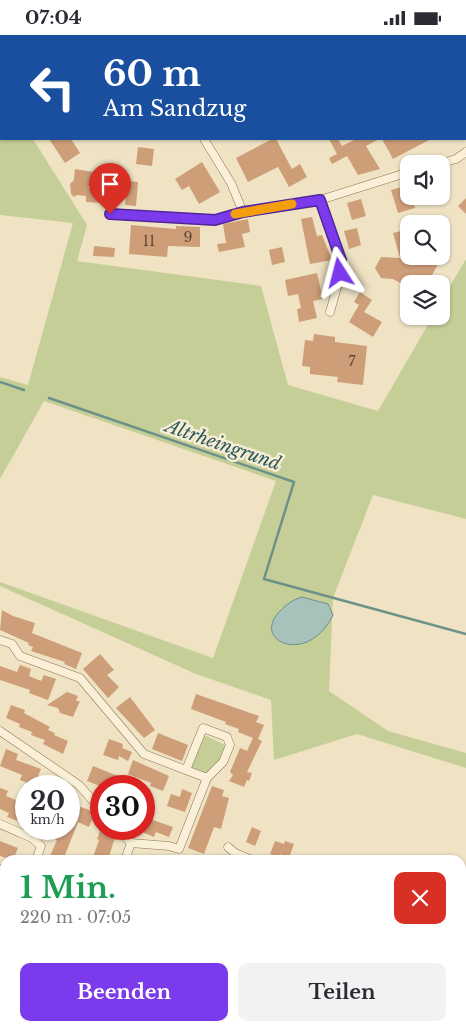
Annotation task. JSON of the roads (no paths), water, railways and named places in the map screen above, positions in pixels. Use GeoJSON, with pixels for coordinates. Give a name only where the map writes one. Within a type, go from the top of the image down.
{"type":"FeatureCollection","features":[{"type":"Feature","properties":{"kind":"street"},"geometry":{"type":"LineString","coordinates":[[205,140],[231,183],[243,212]]}},
{"type":"Feature","properties":{"kind":"street"},"geometry":{"type":"LineString","coordinates":[[450,161],[466,152]]}},
{"type":"Feature","properties":{"kind":"street"},"geometry":{"type":"LineString","coordinates":[[110,214],[215,220],[243,212],[320,200],[400,175]]}},
{"type":"Feature","properties":{"kind":"street"},"geometry":{"type":"LineString","coordinates":[[320,200],[341,260],[340,273],[330,312]]}},
{"type":"Feature","properties":{"kind":"street"},"geometry":{"type":"LineString","coordinates":[[0,640],[12,644],[20,656],[80,678],[144,754],[207,778]]}},
{"type":"Feature","properties":{"kind":"street"},"geometry":{"type":"LineString","coordinates":[[128,840],[131,843],[168,846],[179,849],[207,778],[223,762],[230,745],[226,737],[203,728],[186,770]]}},
{"type":"Feature","properties":{"kind":"street"},"geometry":{"type":"LineString","coordinates":[[0,731],[79,785],[90,798]]}},
{"type":"Feature","properties":{"kind":"street"},"geometry":{"type":"LineString","coordinates":[[0,824],[32,838],[41,846],[38,855]]}},
{"type":"Feature","properties":{"kind":"street"},"geometry":{"type":"LineString","coordinates":[[127,855],[131,843]]}},
{"type":"Feature","properties":{"kind":"street"},"geometry":{"type":"LineString","coordinates":[[228,847],[240,855]]}},
{"type":"Feature","properties":{"kind":"water"},"geometry":{"type":"Polygon","coordinates":[[[302,597],[328,604],[333,615],[322,631],[310,641],[286,644],[277,639],[272,632],[273,622],[285,606],[302,597]]]}},
{"type":"Feature","properties":{"kind":"waterway","name":"Altrheingrund"},"geometry":{"type":"LineString","coordinates":[[0,382],[24,390]]}},
{"type":"Feature","properties":{"kind":"waterway","name":"Altrheingrund"},"geometry":{"type":"LineString","coordinates":[[49,398],[294,482],[264,579],[466,634]]}}]}
